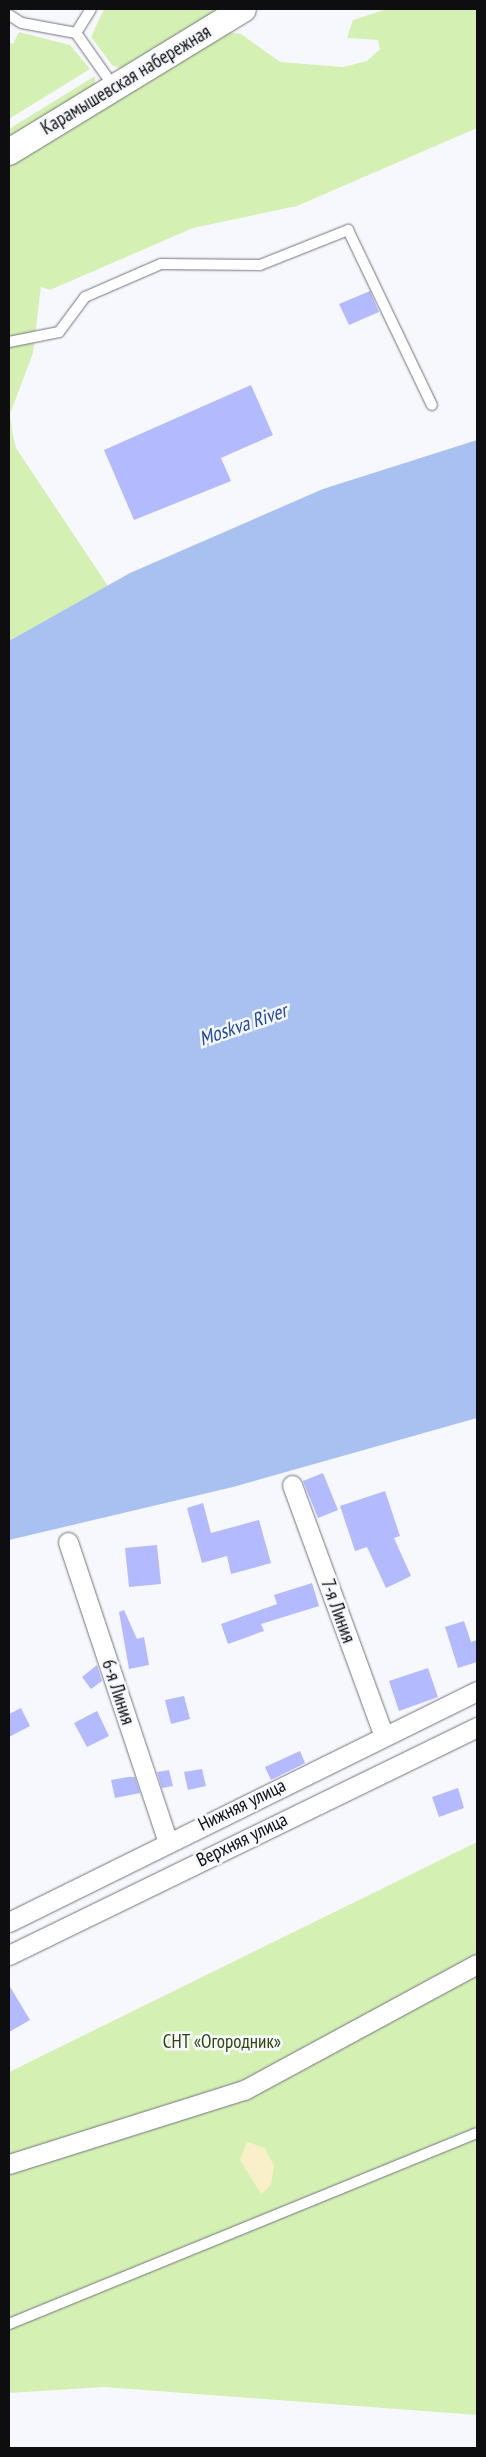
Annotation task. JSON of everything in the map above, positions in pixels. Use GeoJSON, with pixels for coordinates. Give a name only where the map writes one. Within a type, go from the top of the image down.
{"type":"FeatureCollection","features":[{"type":"Feature","properties":{"kind":"street","name":"Карамышевская набережная"},"geometry":{"type":"LineString","coordinates":[[9,152],[243,9]]}},
{"type":"Feature","properties":{"kind":"street","name":"7-я Линия"},"geometry":{"type":"LineString","coordinates":[[292,1485],[384,1736]]}},
{"type":"Feature","properties":{"kind":"street","name":"6-я Линия"},"geometry":{"type":"LineString","coordinates":[[68,1542],[168,1842]]}},
{"type":"Feature","properties":{"kind":"street","name":"Нижняя улица"},"geometry":{"type":"LineString","coordinates":[[9,1922],[477,1691]]}},
{"type":"Feature","properties":{"kind":"street","name":"Верхняя улица"},"geometry":{"type":"LineString","coordinates":[[9,1955],[477,1728]]}},
{"type":"Feature","properties":{"kind":"street"},"geometry":{"type":"LineString","coordinates":[[9,2164],[244,2090],[477,1964]]}},
{"type":"Feature","properties":{"kind":"lane"},"geometry":{"type":"LineString","coordinates":[[76,33],[91,9]]}},
{"type":"Feature","properties":{"kind":"lane"},"geometry":{"type":"LineString","coordinates":[[9,15],[22,23],[76,33],[115,87]]}},
{"type":"Feature","properties":{"kind":"lane"},"geometry":{"type":"LineString","coordinates":[[9,342],[59,332],[85,297],[161,264],[260,265],[348,230],[432,405]]}},
{"type":"Feature","properties":{"kind":"lane"},"geometry":{"type":"LineString","coordinates":[[9,2324],[477,2132]]}},
{"type":"Feature","properties":{"kind":"green space"},"geometry":{"type":"Polygon","coordinates":[[[104,9],[224,9],[124,70],[112,65],[91,37],[104,9]]]}},
{"type":"Feature","properties":{"kind":"green space"},"geometry":{"type":"Polygon","coordinates":[[[387,9],[477,9],[477,128],[297,206],[193,228],[50,290],[41,287],[33,353],[10,414],[13,436],[16,448],[108,586],[9,641],[9,163],[226,32],[241,34],[280,62],[343,67],[367,61],[380,49],[378,40],[347,38],[353,20],[387,9]]]}},
{"type":"Feature","properties":{"kind":"green space"},"geometry":{"type":"Polygon","coordinates":[[[19,32],[70,45],[90,69],[9,119],[9,42],[13,44],[19,32]]]}},
{"type":"Feature","properties":{"kind":"green space"},"geometry":{"type":"Polygon","coordinates":[[[95,76],[95,85],[15,137],[9,135],[9,129],[95,76]]]}},
{"type":"Feature","properties":{"kind":"green space","name":"СНТ «Огородник»"},"geometry":{"type":"Polygon","coordinates":[[[477,1842],[477,2415],[104,2387],[9,2393],[9,2072],[477,1842]]]}},
{"type":"Feature","properties":{"kind":"sand"},"geometry":{"type":"Polygon","coordinates":[[[247,2142],[265,2148],[274,2166],[271,2185],[261,2194],[240,2160],[247,2142]]]}},
{"type":"Feature","properties":{"kind":"water","name":"Moskva River"},"geometry":{"type":"Polygon","coordinates":[[[477,440],[477,1418],[233,1487],[9,1540],[9,641],[130,573],[323,489],[477,440]]]}},
{"type":"Feature","properties":{"kind":"building"},"geometry":{"type":"Polygon","coordinates":[[[370,291],[379,312],[349,325],[339,304],[370,291]]]}},
{"type":"Feature","properties":{"kind":"building"},"geometry":{"type":"Polygon","coordinates":[[[251,385],[273,435],[221,458],[231,481],[134,520],[104,450],[251,385]]]}},
{"type":"Feature","properties":{"kind":"building"},"geometry":{"type":"Polygon","coordinates":[[[323,1473],[338,1510],[318,1518],[303,1481],[323,1473]]]}},
{"type":"Feature","properties":{"kind":"building"},"geometry":{"type":"Polygon","coordinates":[[[385,1491],[400,1536],[394,1538],[411,1576],[386,1588],[367,1547],[355,1551],[340,1506],[385,1491]]]}},
{"type":"Feature","properties":{"kind":"building"},"geometry":{"type":"Polygon","coordinates":[[[203,1503],[211,1533],[259,1520],[271,1563],[231,1574],[227,1556],[202,1563],[187,1508],[203,1503]]]}},
{"type":"Feature","properties":{"kind":"building"},"geometry":{"type":"Polygon","coordinates":[[[157,1545],[161,1584],[129,1587],[125,1548],[157,1545]]]}},
{"type":"Feature","properties":{"kind":"building"},"geometry":{"type":"Polygon","coordinates":[[[312,1583],[319,1606],[261,1624],[264,1631],[228,1644],[221,1624],[277,1604],[274,1595],[312,1583]]]}},
{"type":"Feature","properties":{"kind":"building"},"geometry":{"type":"Polygon","coordinates":[[[124,1610],[137,1639],[144,1637],[149,1665],[129,1669],[119,1612],[124,1610]]]}},
{"type":"Feature","properties":{"kind":"building"},"geometry":{"type":"Polygon","coordinates":[[[464,1621],[471,1642],[477,1640],[477,1662],[458,1668],[445,1627],[464,1621]]]}},
{"type":"Feature","properties":{"kind":"building"},"geometry":{"type":"Polygon","coordinates":[[[97,1665],[102,1681],[91,1689],[82,1677],[97,1665]]]}},
{"type":"Feature","properties":{"kind":"building"},"geometry":{"type":"Polygon","coordinates":[[[428,1668],[438,1697],[399,1711],[389,1681],[428,1668]]]}},
{"type":"Feature","properties":{"kind":"building"},"geometry":{"type":"Polygon","coordinates":[[[184,1696],[190,1719],[171,1724],[165,1700],[184,1696]]]}},
{"type":"Feature","properties":{"kind":"building"},"geometry":{"type":"Polygon","coordinates":[[[21,1708],[30,1726],[9,1737],[9,1714],[21,1708]]]}},
{"type":"Feature","properties":{"kind":"building"},"geometry":{"type":"Polygon","coordinates":[[[97,1711],[109,1736],[87,1747],[74,1723],[97,1711]]]}},
{"type":"Feature","properties":{"kind":"building"},"geometry":{"type":"Polygon","coordinates":[[[300,1751],[305,1763],[271,1780],[265,1767],[300,1751]]]}},
{"type":"Feature","properties":{"kind":"building"},"geometry":{"type":"Polygon","coordinates":[[[202,1769],[206,1786],[188,1790],[184,1772],[202,1769]]]}},
{"type":"Feature","properties":{"kind":"building"},"geometry":{"type":"Polygon","coordinates":[[[169,1770],[173,1786],[162,1788],[157,1772],[169,1770]]]}},
{"type":"Feature","properties":{"kind":"building"},"geometry":{"type":"Polygon","coordinates":[[[135,1777],[140,1793],[115,1798],[111,1780],[135,1777]]]}},
{"type":"Feature","properties":{"kind":"building"},"geometry":{"type":"Polygon","coordinates":[[[458,1788],[464,1808],[439,1817],[432,1797],[458,1788]]]}},
{"type":"Feature","properties":{"kind":"building"},"geometry":{"type":"Polygon","coordinates":[[[9,1985],[30,2020],[9,2032],[9,1985]]]}}]}
